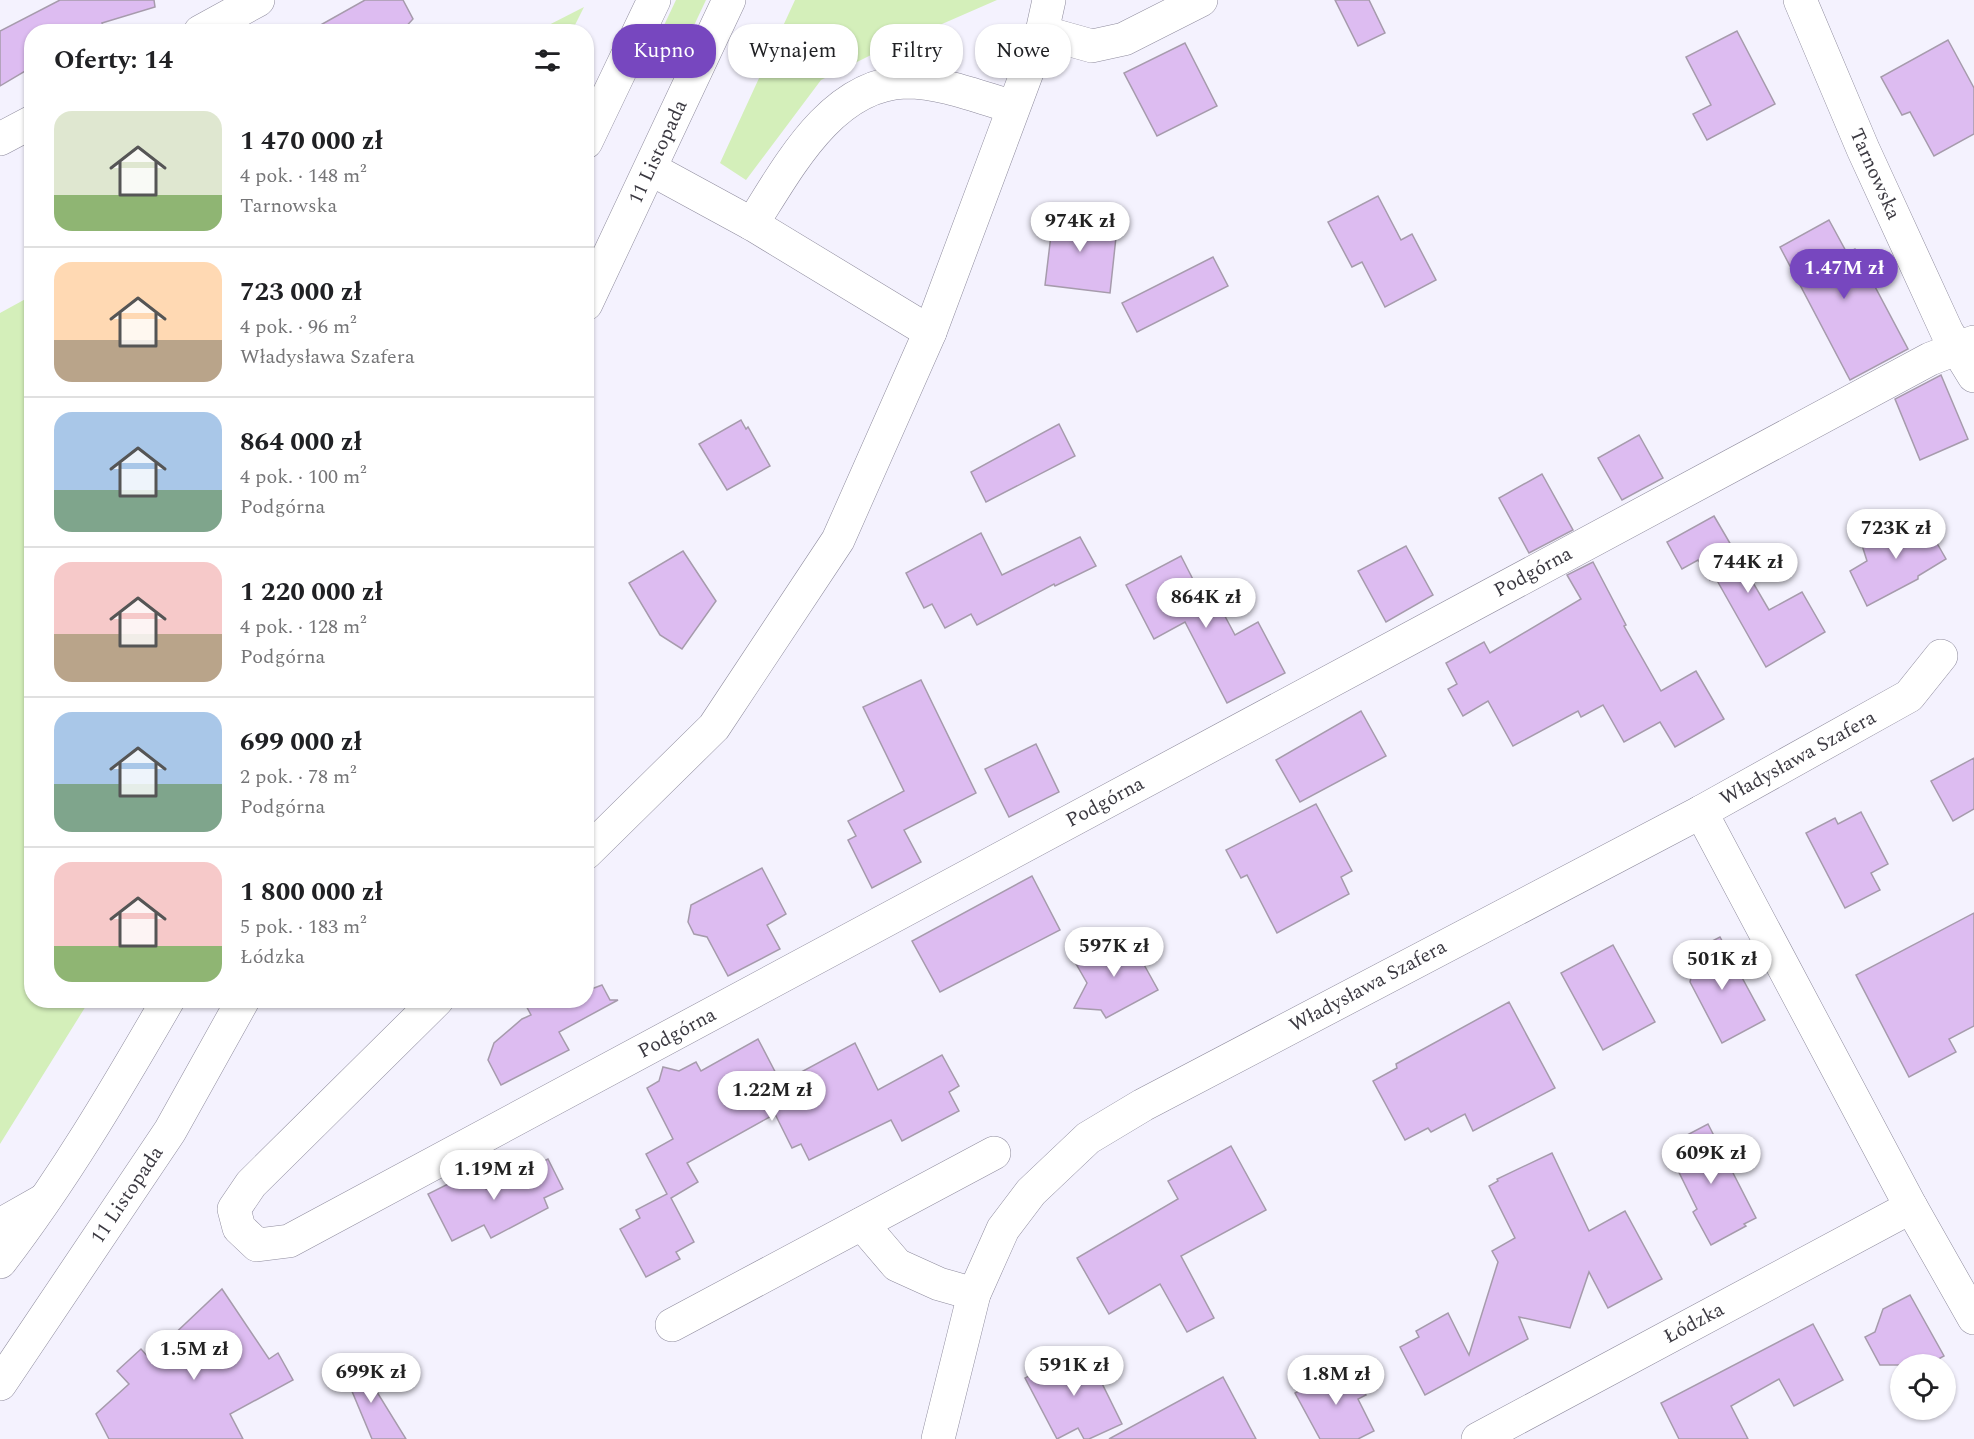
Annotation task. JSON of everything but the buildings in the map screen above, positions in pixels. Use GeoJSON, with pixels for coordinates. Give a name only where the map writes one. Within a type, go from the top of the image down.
{"type":"FeatureCollection","features":[{"type":"Feature","properties":{"kind":"street"},"geometry":{"type":"LineString","coordinates":[[214,24],[258,0]]}},
{"type":"Feature","properties":{"kind":"street","name":"11 Listopada"},"geometry":{"type":"LineString","coordinates":[[594,287],[729,0]]}},
{"type":"Feature","properties":{"kind":"street"},"geometry":{"type":"LineString","coordinates":[[1044,24],[1049,0]]}},
{"type":"Feature","properties":{"kind":"street"},"geometry":{"type":"LineString","coordinates":[[1071,40],[1092,46],[1124,39],[1201,0]]}},
{"type":"Feature","properties":{"kind":"street","name":"Tarnowska"},"geometry":{"type":"LineString","coordinates":[[1800,0],[1863,149],[1965,346],[1974,376]]}},
{"type":"Feature","properties":{"kind":"street"},"geometry":{"type":"LineString","coordinates":[[594,125],[651,1]]}},
{"type":"Feature","properties":{"kind":"street"},"geometry":{"type":"LineString","coordinates":[[594,845],[714,727],[838,540],[930,332],[1024,78]]}},
{"type":"Feature","properties":{"kind":"street"},"geometry":{"type":"LineString","coordinates":[[752,224],[823,123],[848,101],[877,87],[907,82],[940,86],[1013,107]]}},
{"type":"Feature","properties":{"kind":"street"},"geometry":{"type":"LineString","coordinates":[[0,139],[24,126]]}},
{"type":"Feature","properties":{"kind":"street"},"geometry":{"type":"LineString","coordinates":[[651,169],[752,224],[930,332]]}},
{"type":"Feature","properties":{"kind":"street","name":"Podgórna"},"geometry":{"type":"LineString","coordinates":[[429,1008],[251,1184],[234,1209],[239,1228],[257,1245],[289,1241],[1930,359],[1965,346]]}},
{"type":"Feature","properties":{"kind":"street","name":"Władysława Szafera"},"geometry":{"type":"LineString","coordinates":[[938,1439],[974,1294],[1003,1229],[1031,1192],[1089,1138],[1164,1094],[1701,812],[1909,696],[1941,656]]}},
{"type":"Feature","properties":{"kind":"street"},"geometry":{"type":"LineString","coordinates":[[1701,812],[1911,1207],[1974,1318]]}},
{"type":"Feature","properties":{"kind":"street"},"geometry":{"type":"LineString","coordinates":[[0,1262],[92,1127],[163,1008]]}},
{"type":"Feature","properties":{"kind":"street","name":"11 Listopada"},"geometry":{"type":"LineString","coordinates":[[0,1384],[170,1131],[239,1008]]}},
{"type":"Feature","properties":{"kind":"street"},"geometry":{"type":"LineString","coordinates":[[672,1325],[994,1153]]}},
{"type":"Feature","properties":{"kind":"street"},"geometry":{"type":"LineString","coordinates":[[0,1225],[44,1200]]}},
{"type":"Feature","properties":{"kind":"street","name":"Łódzka"},"geometry":{"type":"LineString","coordinates":[[1478,1439],[1911,1207]]}},
{"type":"Feature","properties":{"kind":"street"},"geometry":{"type":"LineString","coordinates":[[862,1224],[897,1265],[939,1284],[974,1294]]}},
{"type":"Feature","properties":{"kind":"green space"},"geometry":{"type":"Polygon","coordinates":[[[676,0],[706,0],[695,24],[665,24],[676,0]]]}},
{"type":"Feature","properties":{"kind":"green space"},"geometry":{"type":"Polygon","coordinates":[[[795,0],[997,0],[942,24],[870,24],[870,56],[858,62],[858,24],[784,24],[795,0]]]}},
{"type":"Feature","properties":{"kind":"green space"},"geometry":{"type":"Polygon","coordinates":[[[584,7],[576,24],[551,24],[584,7]]]}},
{"type":"Feature","properties":{"kind":"green space"},"geometry":{"type":"Polygon","coordinates":[[[759,78],[825,78],[821,80],[746,180],[720,163],[759,78]]]}},
{"type":"Feature","properties":{"kind":"green space"},"geometry":{"type":"Polygon","coordinates":[[[24,300],[24,1008],[85,1008],[0,1144],[0,313],[24,300]]]}}]}
